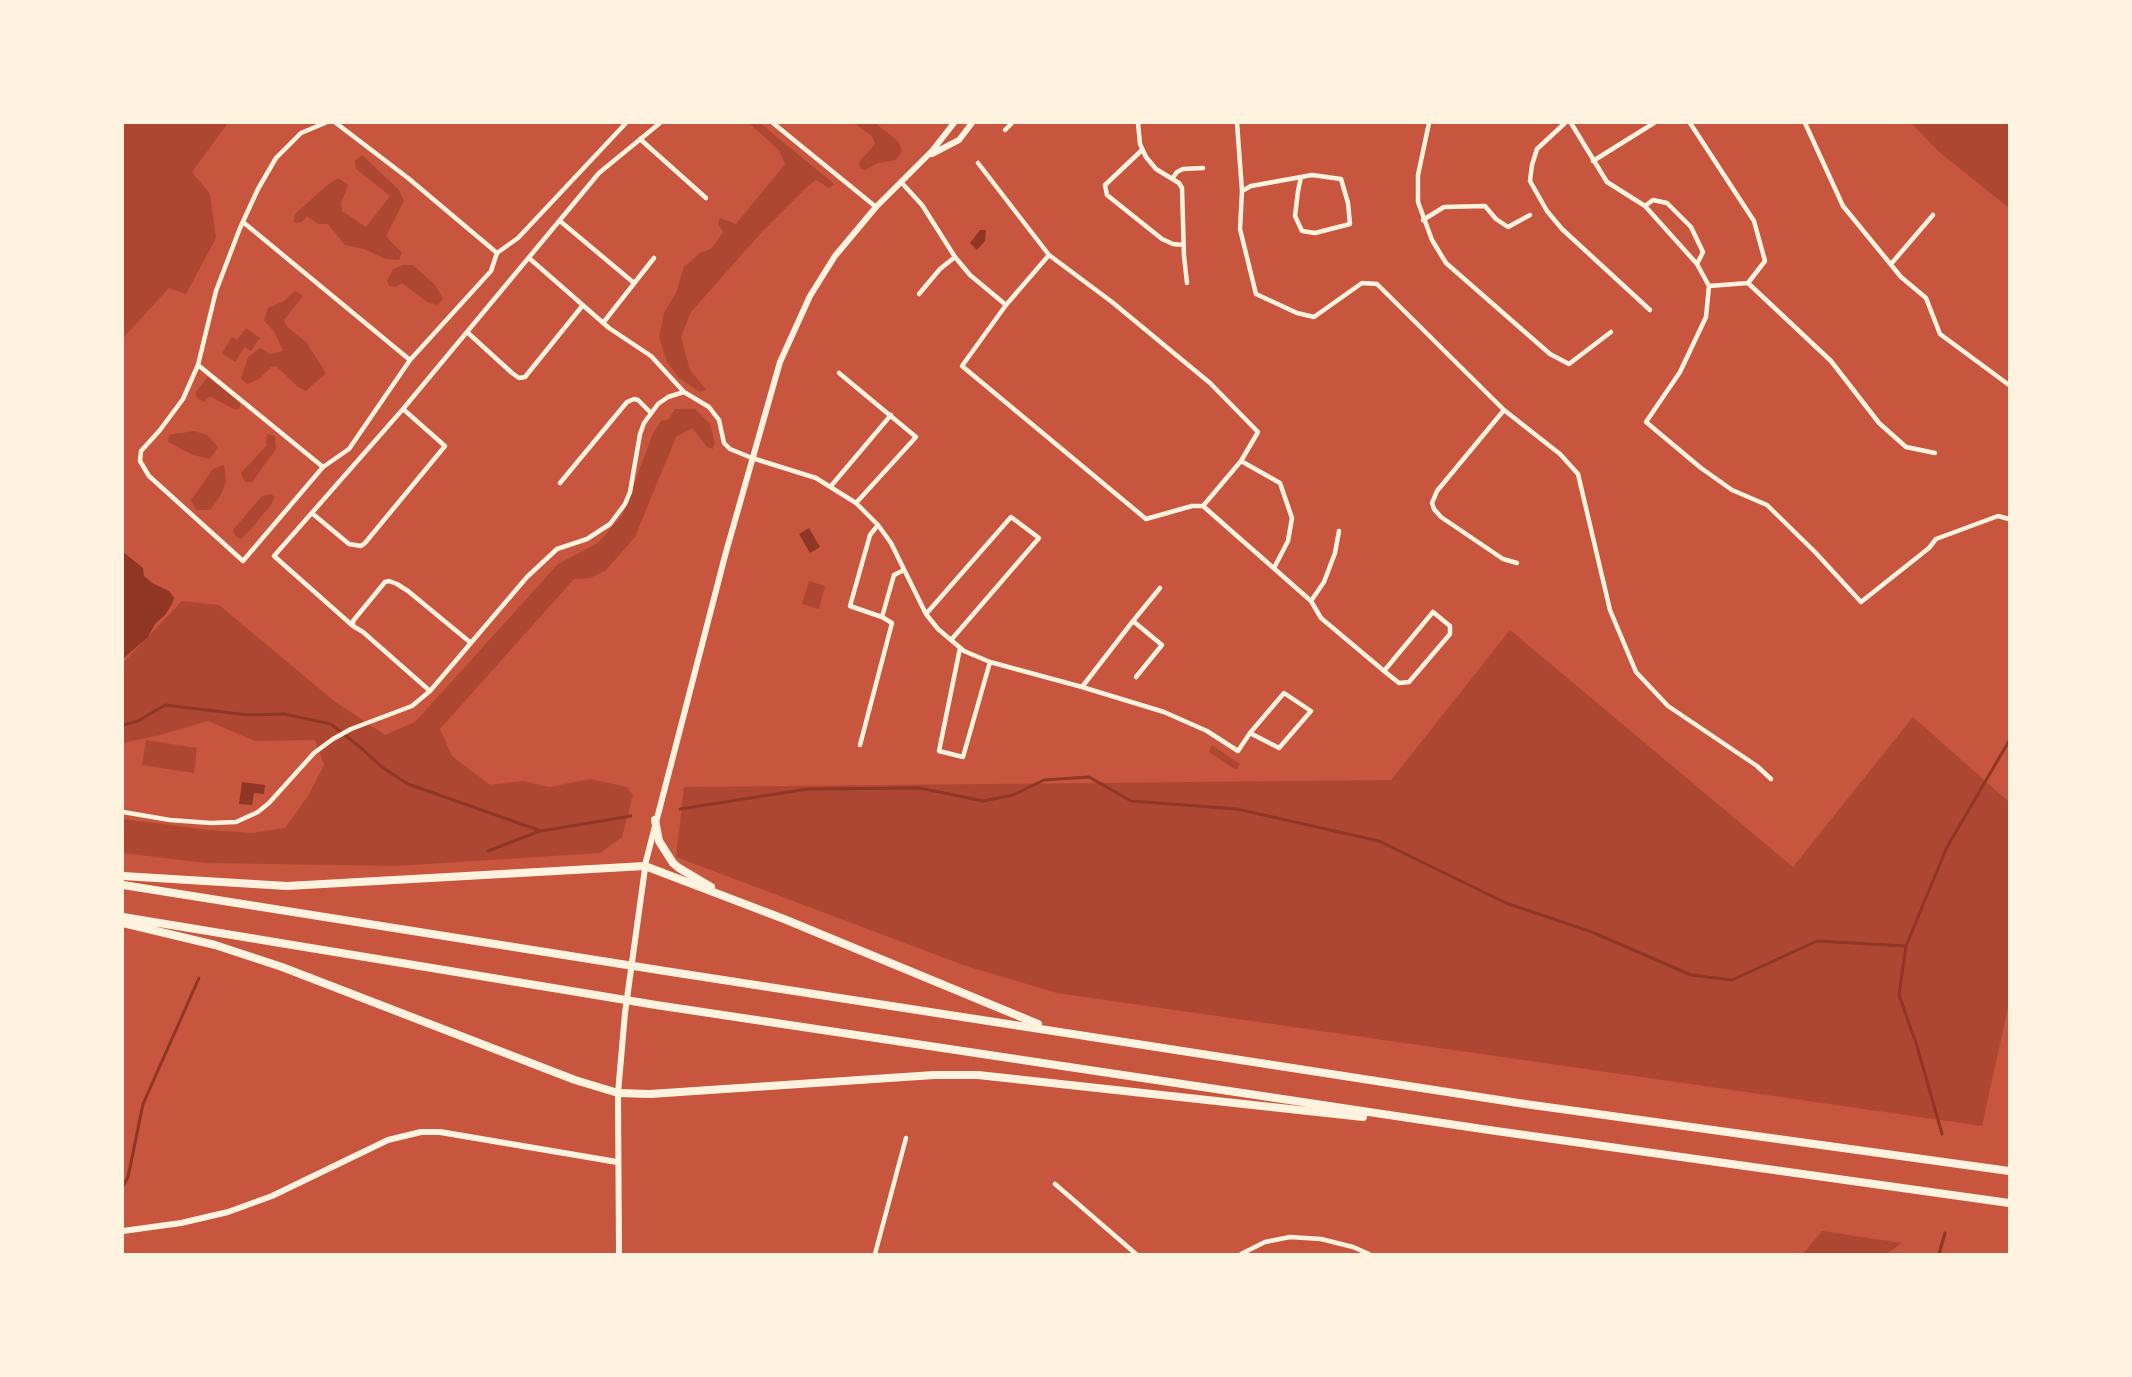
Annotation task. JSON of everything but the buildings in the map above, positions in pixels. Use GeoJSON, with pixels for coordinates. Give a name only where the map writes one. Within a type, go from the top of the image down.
{"type":"FeatureCollection","features":[{"type":"Feature","properties":{"kind":"highway"},"geometry":{"type":"LineString","coordinates":[[655,820],[659,841],[673,862],[679,868],[732,899]]}},
{"type":"Feature","properties":{"kind":"highway"},"geometry":{"type":"LineString","coordinates":[[123,876],[287,886],[645,866],[732,899],[1053,1030]]}},
{"type":"Feature","properties":{"kind":"highway"},"geometry":{"type":"LineString","coordinates":[[123,885],[1525,1104],[2009,1171]]}},
{"type":"Feature","properties":{"kind":"highway"},"geometry":{"type":"LineString","coordinates":[[123,916],[656,1005],[1489,1130],[2009,1203]]}},
{"type":"Feature","properties":{"kind":"highway"},"geometry":{"type":"LineString","coordinates":[[123,923],[215,945],[271,964],[575,1080],[618,1093],[650,1094],[934,1075],[978,1075],[1489,1130]]}},
{"type":"Feature","properties":{"kind":"street"},"geometry":{"type":"LineString","coordinates":[[325,123],[301,134],[276,158],[258,189],[216,291],[198,365],[183,399],[141,451],[140,461],[149,476],[243,561],[323,467],[349,449],[410,360],[491,271],[497,253],[518,238],[626,123]]}},
{"type":"Feature","properties":{"kind":"street"},"geometry":{"type":"LineString","coordinates":[[336,123],[408,178],[497,253]]}},
{"type":"Feature","properties":{"kind":"street"},"geometry":{"type":"LineString","coordinates":[[430,690],[274,556],[403,409],[598,173],[660,123]]}},
{"type":"Feature","properties":{"kind":"street"},"geometry":{"type":"LineString","coordinates":[[773,123],[876,207]]}},
{"type":"Feature","properties":{"kind":"street"},"geometry":{"type":"LineString","coordinates":[[620,1254],[617,1162],[618,1093],[625,1013],[645,866],[655,820],[780,362],[800,316],[828,265],[876,207],[926,157],[954,123]]}},
{"type":"Feature","properties":{"kind":"street"},"geometry":{"type":"LineString","coordinates":[[926,157],[958,140],[972,123]]}},
{"type":"Feature","properties":{"kind":"street"},"geometry":{"type":"LineString","coordinates":[[1005,130],[1012,123]]}},
{"type":"Feature","properties":{"kind":"street"},"geometry":{"type":"LineString","coordinates":[[1138,123],[1142,150],[1156,168],[1182,188],[1183,245],[1187,283]]}},
{"type":"Feature","properties":{"kind":"street"},"geometry":{"type":"LineString","coordinates":[[1237,123],[1242,191],[1240,229],[1256,294],[1297,313],[1314,317],[1362,283],[1377,284],[1504,410],[1560,454],[1578,474],[1610,610],[1636,672],[1668,706],[1757,766],[1771,779]]}},
{"type":"Feature","properties":{"kind":"street"},"geometry":{"type":"LineString","coordinates":[[1429,123],[1418,175],[1418,202],[1432,240],[1446,263],[1550,354],[1569,364],[1611,332]]}},
{"type":"Feature","properties":{"kind":"street"},"geometry":{"type":"LineString","coordinates":[[1565,123],[1537,149],[1530,181],[1547,211],[1562,229],[1650,309]]}},
{"type":"Feature","properties":{"kind":"street"},"geometry":{"type":"LineString","coordinates":[[1571,123],[1607,182],[1645,206],[1697,264],[1709,286],[1706,317],[1680,372],[1646,422],[1701,468],[1732,490],[1767,505],[1861,602],[1929,548],[1936,539],[1998,516],[2009,519]]}},
{"type":"Feature","properties":{"kind":"street"},"geometry":{"type":"LineString","coordinates":[[1593,161],[1654,123]]}},
{"type":"Feature","properties":{"kind":"street"},"geometry":{"type":"LineString","coordinates":[[1690,123],[1754,221],[1765,261],[1748,283]]}},
{"type":"Feature","properties":{"kind":"street"},"geometry":{"type":"LineString","coordinates":[[1805,123],[1843,206],[1901,277],[1926,298],[1940,334],[2009,385]]}},
{"type":"Feature","properties":{"kind":"street"},"geometry":{"type":"LineString","coordinates":[[640,139],[706,198]]}},
{"type":"Feature","properties":{"kind":"street"},"geometry":{"type":"LineString","coordinates":[[1142,150],[1105,185],[1107,195],[1162,239],[1183,245]]}},
{"type":"Feature","properties":{"kind":"street"},"geometry":{"type":"LineString","coordinates":[[978,163],[1049,255],[1112,302],[1210,383],[1258,432],[1241,461],[1203,506]]}},
{"type":"Feature","properties":{"kind":"street"},"geometry":{"type":"LineString","coordinates":[[1172,179],[1177,172],[1183,169],[1203,168]]}},
{"type":"Feature","properties":{"kind":"street"},"geometry":{"type":"LineString","coordinates":[[1242,191],[1251,186],[1312,175],[1341,178],[1348,203],[1350,224],[1315,232],[1302,231],[1295,216],[1301,177]]}},
{"type":"Feature","properties":{"kind":"street"},"geometry":{"type":"LineString","coordinates":[[901,182],[922,205],[970,275],[1006,305]]}},
{"type":"Feature","properties":{"kind":"street"},"geometry":{"type":"LineString","coordinates":[[1645,206],[1653,200],[1667,203],[1691,227],[1703,252],[1697,264]]}},
{"type":"Feature","properties":{"kind":"street"},"geometry":{"type":"LineString","coordinates":[[1423,220],[1444,207],[1485,206],[1496,219],[1508,227],[1530,215]]}},
{"type":"Feature","properties":{"kind":"street"},"geometry":{"type":"LineString","coordinates":[[1891,264],[1933,215]]}},
{"type":"Feature","properties":{"kind":"street"},"geometry":{"type":"LineString","coordinates":[[560,221],[634,283]]}},
{"type":"Feature","properties":{"kind":"street"},"geometry":{"type":"LineString","coordinates":[[243,222],[410,360]]}},
{"type":"Feature","properties":{"kind":"street"},"geometry":{"type":"LineString","coordinates":[[1049,255],[1006,305],[962,366],[1146,519],[1192,506],[1203,506],[1311,601],[1321,618],[1384,671],[1400,683],[1409,682],[1450,634],[1450,626],[1433,612],[1384,671]]}},
{"type":"Feature","properties":{"kind":"street"},"geometry":{"type":"LineString","coordinates":[[920,294],[940,269],[955,256]]}},
{"type":"Feature","properties":{"kind":"street"},"geometry":{"type":"LineString","coordinates":[[529,258],[603,323],[651,356],[684,392],[703,402],[715,413],[726,446],[752,458],[816,478],[856,503],[878,525],[891,543],[926,614],[938,629],[960,648],[990,662],[1164,712],[1207,731],[1238,751],[1250,733],[1284,693],[1311,711],[1279,748],[1250,733]]}},
{"type":"Feature","properties":{"kind":"street"},"geometry":{"type":"LineString","coordinates":[[603,323],[654,258]]}},
{"type":"Feature","properties":{"kind":"street"},"geometry":{"type":"LineString","coordinates":[[1709,286],[1748,283],[1831,361],[1879,423],[1906,447],[1935,453]]}},
{"type":"Feature","properties":{"kind":"street"},"geometry":{"type":"LineString","coordinates":[[467,332],[512,373],[519,378],[525,377],[583,305]]}},
{"type":"Feature","properties":{"kind":"street"},"geometry":{"type":"LineString","coordinates":[[198,365],[323,467]]}},
{"type":"Feature","properties":{"kind":"street"},"geometry":{"type":"LineString","coordinates":[[839,373],[916,437],[856,503]]}},
{"type":"Feature","properties":{"kind":"street"},"geometry":{"type":"LineString","coordinates":[[123,812],[170,820],[236,822],[269,804],[314,753],[333,739],[351,729],[412,706],[430,690],[527,577],[556,549],[587,539],[610,524],[625,504],[630,492],[644,423],[658,404],[668,397],[684,392]]}},
{"type":"Feature","properties":{"kind":"street"},"geometry":{"type":"LineString","coordinates":[[560,483],[627,402],[633,399],[638,400],[651,413]]}},
{"type":"Feature","properties":{"kind":"street"},"geometry":{"type":"LineString","coordinates":[[313,514],[348,544],[361,546],[365,543],[445,446],[403,409]]}},
{"type":"Feature","properties":{"kind":"street"},"geometry":{"type":"LineString","coordinates":[[1504,410],[1437,491],[1432,503],[1441,517],[1503,559],[1517,563]]}},
{"type":"Feature","properties":{"kind":"street"},"geometry":{"type":"LineString","coordinates":[[831,486],[891,415]]}},
{"type":"Feature","properties":{"kind":"street"},"geometry":{"type":"LineString","coordinates":[[1241,461],[1280,483],[1292,518],[1288,541],[1274,568]]}},
{"type":"Feature","properties":{"kind":"street"},"geometry":{"type":"LineString","coordinates":[[926,614],[1011,517],[1039,538],[951,640]]}},
{"type":"Feature","properties":{"kind":"street"},"geometry":{"type":"LineString","coordinates":[[860,745],[892,623],[882,617],[850,606],[870,535],[878,525]]}},
{"type":"Feature","properties":{"kind":"street"},"geometry":{"type":"LineString","coordinates":[[1311,601],[1324,582],[1335,554],[1339,531]]}},
{"type":"Feature","properties":{"kind":"street"},"geometry":{"type":"LineString","coordinates":[[882,617],[894,575],[904,570]]}},
{"type":"Feature","properties":{"kind":"street"},"geometry":{"type":"LineString","coordinates":[[353,626],[353,621],[385,582],[389,581],[408,591],[471,643]]}},
{"type":"Feature","properties":{"kind":"street"},"geometry":{"type":"LineString","coordinates":[[1082,687],[1160,588]]}},
{"type":"Feature","properties":{"kind":"street"},"geometry":{"type":"LineString","coordinates":[[1133,621],[1162,645],[1136,677]]}},
{"type":"Feature","properties":{"kind":"street"},"geometry":{"type":"LineString","coordinates":[[960,648],[939,751],[963,757],[990,662]]}},
{"type":"Feature","properties":{"kind":"street"},"geometry":{"type":"LineString","coordinates":[[123,1231],[228,1212],[272,1196],[388,1140],[421,1132],[440,1132],[617,1162]]}},
{"type":"Feature","properties":{"kind":"street"},"geometry":{"type":"LineString","coordinates":[[875,1254],[906,1138]]}},
{"type":"Feature","properties":{"kind":"street"},"geometry":{"type":"LineString","coordinates":[[1055,1184],[1136,1254]]}},
{"type":"Feature","properties":{"kind":"street"},"geometry":{"type":"LineString","coordinates":[[1241,1254],[1265,1242],[1290,1237],[1321,1239],[1353,1247],[1369,1254]]}},
{"type":"Feature","properties":{"kind":"shaded area"},"geometry":{"type":"Polygon","coordinates":[[[123,123],[228,123],[192,172],[210,194],[216,238],[186,294],[169,288],[123,338],[123,123]]]}},
{"type":"Feature","properties":{"kind":"shaded area"},"geometry":{"type":"Polygon","coordinates":[[[749,123],[760,123],[834,184],[829,188],[816,180],[808,186],[761,233],[691,312],[681,337],[690,370],[706,390],[700,392],[679,378],[667,362],[659,337],[664,313],[676,293],[684,267],[700,253],[711,249],[723,232],[718,223],[720,218],[736,224],[785,164],[779,150],[749,123]]]}},
{"type":"Feature","properties":{"kind":"shaded area"},"geometry":{"type":"Polygon","coordinates":[[[854,123],[875,123],[898,141],[902,151],[896,160],[878,163],[865,170],[860,168],[859,162],[875,144],[872,136],[854,123]]]}},
{"type":"Feature","properties":{"kind":"shaded area"},"geometry":{"type":"Polygon","coordinates":[[[1911,123],[2009,123],[2009,208],[1938,151],[1911,123]]]}},
{"type":"Feature","properties":{"kind":"shaded area"},"geometry":{"type":"Polygon","coordinates":[[[362,155],[399,190],[404,201],[386,236],[402,253],[399,260],[386,259],[364,249],[345,245],[328,224],[318,224],[307,216],[302,222],[294,223],[295,214],[338,178],[348,185],[341,203],[342,211],[366,227],[390,196],[356,169],[355,161],[362,155]]]}},
{"type":"Feature","properties":{"kind":"shaded area"},"geometry":{"type":"Polygon","coordinates":[[[980,230],[986,230],[985,241],[977,250],[970,243],[980,230]]]}},
{"type":"Feature","properties":{"kind":"shaded area"},"geometry":{"type":"Polygon","coordinates":[[[403,265],[413,265],[435,285],[443,298],[438,305],[427,302],[402,283],[395,287],[389,286],[387,281],[393,269],[403,265]]]}},
{"type":"Feature","properties":{"kind":"shaded area"},"geometry":{"type":"Polygon","coordinates":[[[295,291],[303,296],[284,320],[287,327],[306,342],[326,373],[306,391],[298,387],[276,366],[271,367],[259,379],[247,384],[241,378],[248,357],[260,348],[270,354],[283,351],[275,333],[264,320],[268,308],[284,301],[295,291]]]}},
{"type":"Feature","properties":{"kind":"shaded area"},"geometry":{"type":"Polygon","coordinates":[[[246,328],[260,338],[251,351],[245,347],[235,362],[222,353],[232,337],[237,340],[246,328]]]}},
{"type":"Feature","properties":{"kind":"shaded area"},"geometry":{"type":"Polygon","coordinates":[[[208,377],[240,403],[239,409],[233,409],[210,396],[204,402],[198,399],[195,393],[208,377]]]}},
{"type":"Feature","properties":{"kind":"shaded area"},"geometry":{"type":"Polygon","coordinates":[[[675,409],[695,409],[710,424],[715,443],[713,449],[707,447],[692,428],[676,437],[635,537],[605,571],[590,578],[574,579],[440,729],[452,756],[490,785],[523,781],[549,787],[590,779],[627,787],[633,795],[622,837],[600,853],[396,866],[206,863],[123,853],[123,819],[252,833],[285,828],[308,796],[324,765],[315,740],[255,741],[208,721],[123,743],[123,663],[182,601],[219,605],[334,701],[385,735],[415,722],[558,564],[598,543],[623,514],[653,433],[661,421],[669,419],[675,409]]]}},
{"type":"Feature","properties":{"kind":"shaded area"},"geometry":{"type":"Polygon","coordinates":[[[194,431],[207,435],[218,447],[210,459],[193,455],[168,442],[169,435],[194,431]]]}},
{"type":"Feature","properties":{"kind":"shaded area"},"geometry":{"type":"Polygon","coordinates":[[[267,434],[275,436],[276,449],[252,482],[245,482],[241,473],[266,446],[267,434]]]}},
{"type":"Feature","properties":{"kind":"shaded area"},"geometry":{"type":"Polygon","coordinates":[[[224,465],[226,482],[221,495],[210,510],[196,510],[191,500],[213,469],[224,465]]]}},
{"type":"Feature","properties":{"kind":"shaded area"},"geometry":{"type":"Polygon","coordinates":[[[271,494],[275,497],[270,506],[251,529],[241,539],[235,536],[233,530],[262,496],[271,494]]]}},
{"type":"Feature","properties":{"kind":"shaded area"},"geometry":{"type":"Polygon","coordinates":[[[809,528],[820,547],[810,553],[799,534],[809,528]]]}},
{"type":"Feature","properties":{"kind":"shaded area"},"geometry":{"type":"Polygon","coordinates":[[[123,552],[143,568],[144,576],[152,583],[169,591],[174,598],[165,615],[155,624],[148,637],[123,659],[123,552]]]}},
{"type":"Feature","properties":{"kind":"shaded area"},"geometry":{"type":"Polygon","coordinates":[[[809,581],[825,586],[819,609],[802,604],[809,581]]]}},
{"type":"Feature","properties":{"kind":"shaded area"},"geometry":{"type":"Polygon","coordinates":[[[1510,630],[1793,867],[1913,717],[2009,802],[2009,1003],[1982,1126],[1057,993],[966,966],[676,857],[684,787],[1391,780],[1510,630]]]}},
{"type":"Feature","properties":{"kind":"shaded area"},"geometry":{"type":"Polygon","coordinates":[[[146,740],[197,748],[194,773],[142,765],[146,740]]]}},
{"type":"Feature","properties":{"kind":"shaded area"},"geometry":{"type":"Polygon","coordinates":[[[1212,745],[1240,764],[1236,770],[1209,752],[1212,745]]]}},
{"type":"Feature","properties":{"kind":"shaded area"},"geometry":{"type":"Polygon","coordinates":[[[242,782],[265,785],[264,794],[254,793],[252,805],[239,804],[242,782]]]}},
{"type":"Feature","properties":{"kind":"shaded area"},"geometry":{"type":"Polygon","coordinates":[[[1822,1231],[1902,1243],[1886,1254],[1803,1254],[1822,1231]]]}},
{"type":"Feature","properties":{"kind":"waterway"},"geometry":{"type":"LineString","coordinates":[[123,725],[138,721],[165,705],[248,715],[284,714],[331,724],[383,768],[408,784],[541,831],[631,816]]}},
{"type":"Feature","properties":{"kind":"waterway"},"geometry":{"type":"LineString","coordinates":[[1942,1134],[1917,1046],[1899,995],[1906,946],[1947,847],[2009,741]]}},
{"type":"Feature","properties":{"kind":"waterway"},"geometry":{"type":"LineString","coordinates":[[680,809],[808,789],[920,788],[983,801],[1013,795],[1044,780],[1089,777],[1131,801],[1237,809],[1379,841],[1506,903],[1592,932],[1691,975],[1732,980],[1817,941],[1906,946]]}},
{"type":"Feature","properties":{"kind":"waterway"},"geometry":{"type":"LineString","coordinates":[[488,851],[540,831]]}},
{"type":"Feature","properties":{"kind":"waterway"},"geometry":{"type":"LineString","coordinates":[[123,1186],[128,1177],[143,1104],[199,978]]}},
{"type":"Feature","properties":{"kind":"waterway"},"geometry":{"type":"LineString","coordinates":[[1939,1254],[1945,1233]]}}]}
